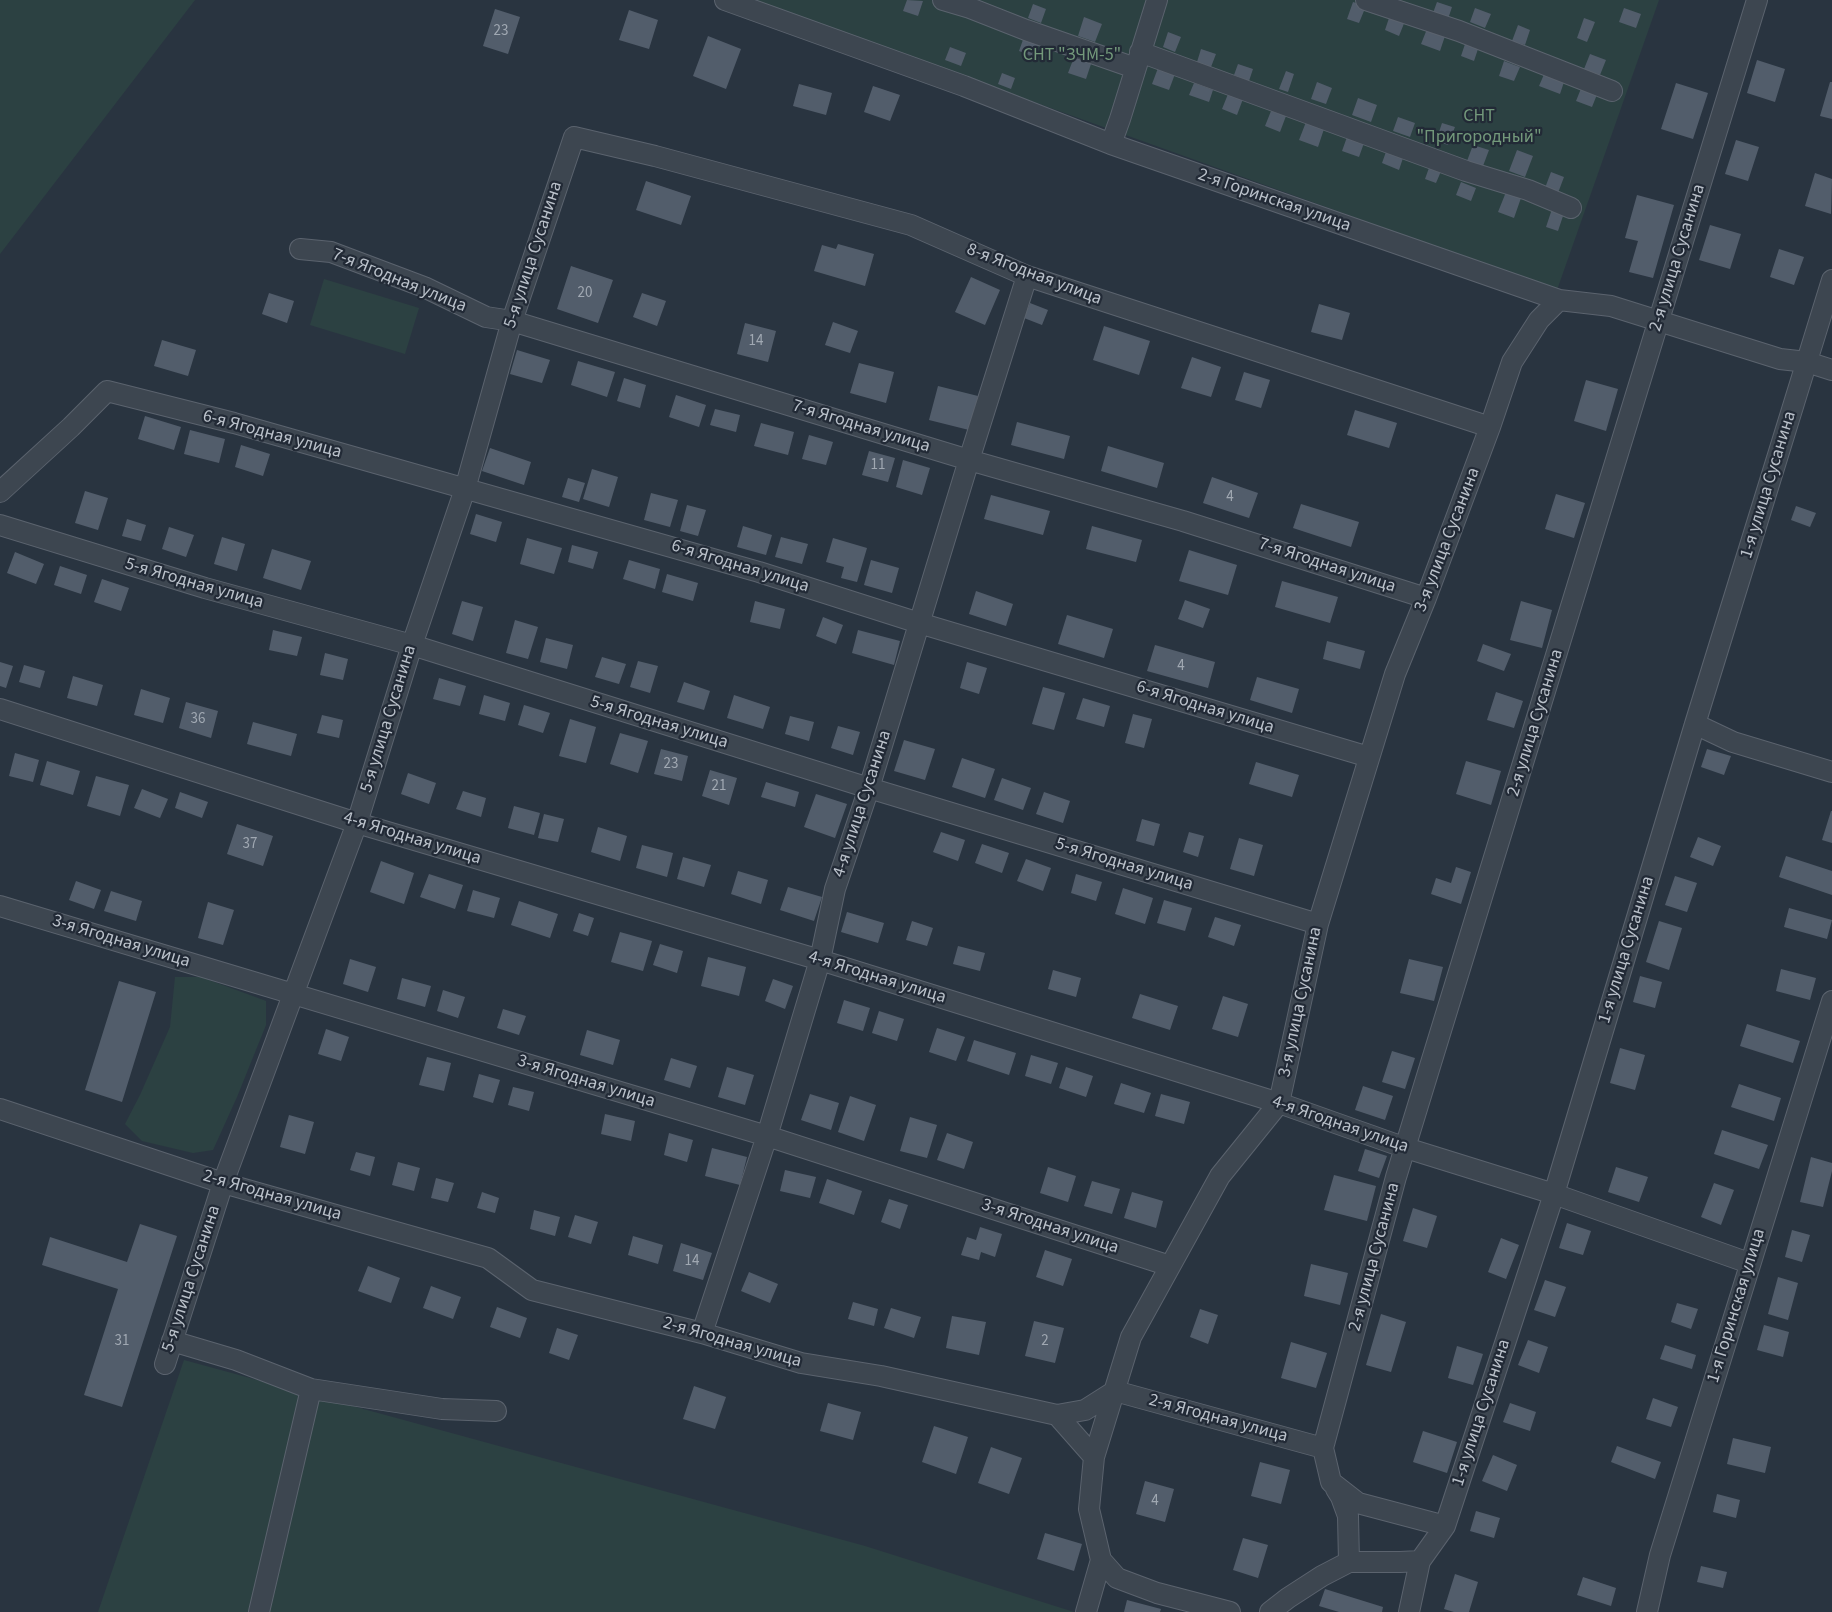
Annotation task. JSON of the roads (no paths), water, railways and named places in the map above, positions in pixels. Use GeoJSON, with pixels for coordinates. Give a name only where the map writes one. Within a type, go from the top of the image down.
{"type":"FeatureCollection","features":[{"type":"Feature","properties":{"kind":"street","name":"2-я Горинская улица"},"geometry":{"type":"LineString","coordinates":[[726,0],[964,86],[1111,144],[1559,300],[1611,306],[1780,359],[1807,362],[1832,370]]}},
{"type":"Feature","properties":{"kind":"street"},"geometry":{"type":"LineString","coordinates":[[943,0],[1026,30],[1137,60],[1528,190],[1571,208]]}},
{"type":"Feature","properties":{"kind":"street"},"geometry":{"type":"LineString","coordinates":[[1111,144],[1157,0]]}},
{"type":"Feature","properties":{"kind":"street"},"geometry":{"type":"LineString","coordinates":[[1366,0],[1459,31],[1612,91]]}},
{"type":"Feature","properties":{"kind":"street","name":"2-я улица Сусанина"},"geometry":{"type":"LineString","coordinates":[[1323,1448],[1396,1177],[1757,0]]}},
{"type":"Feature","properties":{"kind":"street","name":"8-я Ягодная улица"},"geometry":{"type":"LineString","coordinates":[[574,137],[655,156],[911,225],[1027,276],[1490,427]]}},
{"type":"Feature","properties":{"kind":"street","name":"5-я улица Сусанина"},"geometry":{"type":"LineString","coordinates":[[165,1364],[223,1183],[357,823],[412,645],[465,489],[512,321],[574,137]]}},
{"type":"Feature","properties":{"kind":"street","name":"7-я Ягодная улица"},"geometry":{"type":"LineString","coordinates":[[300,249],[331,252],[424,287],[486,317],[512,321],[969,460],[1183,520],[1426,598]]}},
{"type":"Feature","properties":{"kind":"street","name":"4-я улица Сусанина"},"geometry":{"type":"LineString","coordinates":[[702,1332],[767,1136],[820,960],[835,889],[869,788],[1027,276]]}},
{"type":"Feature","properties":{"kind":"street","name":"1-я улица Сусанина"},"geometry":{"type":"LineString","coordinates":[[1409,1612],[1420,1561],[1445,1526],[1554,1194],[1695,724],[1832,280]]}},
{"type":"Feature","properties":{"kind":"street","name":"3-я улица Сусанина"},"geometry":{"type":"LineString","coordinates":[[1101,1560],[1089,1509],[1094,1457],[1131,1337],[1220,1176],[1279,1103],[1318,924],[1395,674],[1426,598],[1512,362],[1539,320],[1559,300]]}},
{"type":"Feature","properties":{"kind":"street","name":"6-я Ягодная улица"},"geometry":{"type":"LineString","coordinates":[[0,492],[106,392],[234,423],[759,572],[919,623],[1369,757]]}},
{"type":"Feature","properties":{"kind":"street","name":"5-я Ягодная улица"},"geometry":{"type":"LineString","coordinates":[[0,525],[205,588],[412,645],[869,788],[1318,924]]}},
{"type":"Feature","properties":{"kind":"street","name":"4-я Ягодная улица"},"geometry":{"type":"LineString","coordinates":[[0,709],[357,823],[820,960],[1279,1103],[1406,1148],[1554,1194],[1749,1263]]}},
{"type":"Feature","properties":{"kind":"street"},"geometry":{"type":"LineString","coordinates":[[1695,724],[1733,742],[1832,772]]}},
{"type":"Feature","properties":{"kind":"street","name":"3-я Ягодная улица"},"geometry":{"type":"LineString","coordinates":[[0,906],[767,1136],[1170,1266]]}},
{"type":"Feature","properties":{"kind":"street","name":"1-я Горинская улица"},"geometry":{"type":"LineString","coordinates":[[1647,1612],[1660,1555],[1832,1001]]}},
{"type":"Feature","properties":{"kind":"street","name":"2-я Ягодная улица"},"geometry":{"type":"LineString","coordinates":[[0,1109],[223,1183],[488,1258],[532,1290],[702,1332],[801,1363],[881,1376],[1058,1415],[1085,1410],[1115,1391],[1323,1448]]}},
{"type":"Feature","properties":{"kind":"street"},"geometry":{"type":"LineString","coordinates":[[172,1341],[236,1360],[311,1389],[442,1409],[496,1411]]}},
{"type":"Feature","properties":{"kind":"street"},"geometry":{"type":"LineString","coordinates":[[259,1612],[311,1389]]}},
{"type":"Feature","properties":{"kind":"street"},"geometry":{"type":"LineString","coordinates":[[1058,1415],[1094,1457]]}},
{"type":"Feature","properties":{"kind":"street"},"geometry":{"type":"LineString","coordinates":[[1323,1448],[1331,1482],[1341,1497],[1348,1516],[1349,1562]]}},
{"type":"Feature","properties":{"kind":"street"},"geometry":{"type":"LineString","coordinates":[[1331,1482],[1358,1503],[1445,1526]]}},
{"type":"Feature","properties":{"kind":"street"},"geometry":{"type":"LineString","coordinates":[[1086,1612],[1101,1560]]}},
{"type":"Feature","properties":{"kind":"street"},"geometry":{"type":"LineString","coordinates":[[1101,1560],[1117,1578],[1157,1593],[1230,1612]]}},
{"type":"Feature","properties":{"kind":"street"},"geometry":{"type":"LineString","coordinates":[[1270,1612],[1314,1581],[1349,1562],[1420,1561]]}},
{"type":"Feature","properties":{"kind":"park label","name":"СНТ \"ЗЧМ-5\""},"geometry":{"type":"Point","coordinates":[1072,56]}},
{"type":"Feature","properties":{"kind":"park label","name":"СНТ \"Пригородный\""},"geometry":{"type":"Point","coordinates":[1479,127]}}]}
